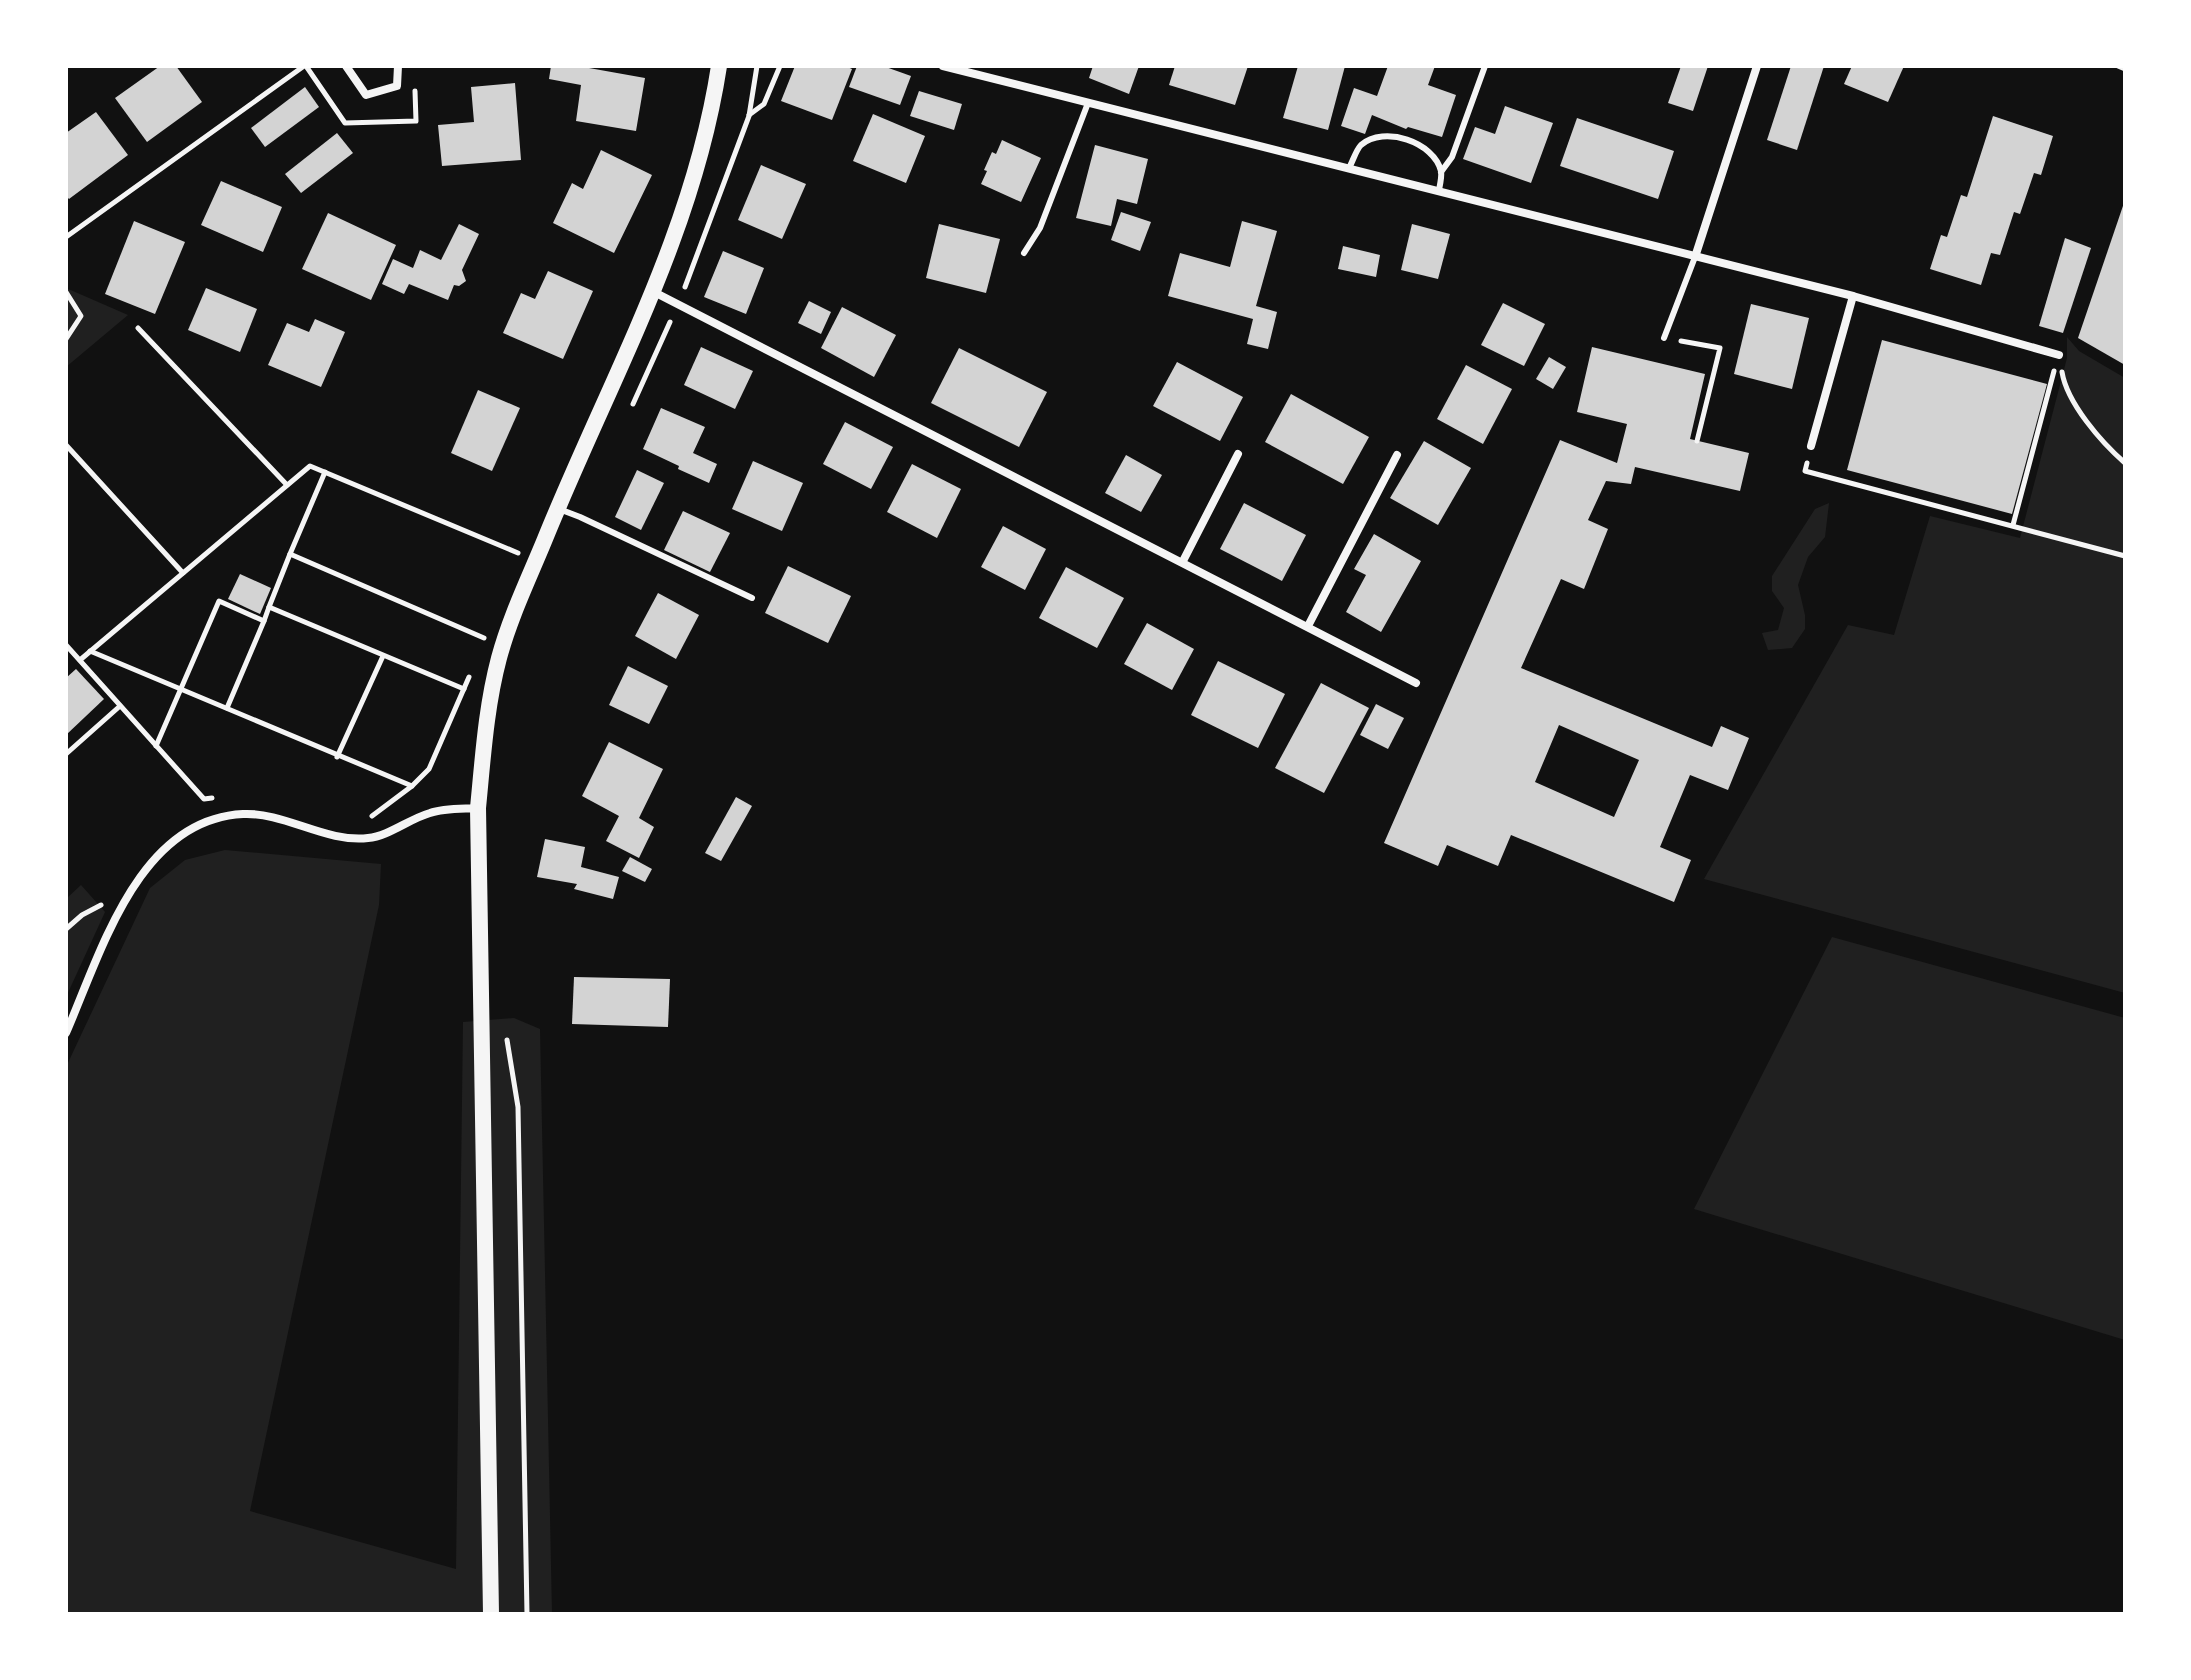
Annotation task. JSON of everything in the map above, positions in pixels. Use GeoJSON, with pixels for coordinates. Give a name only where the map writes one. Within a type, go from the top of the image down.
{"type":"FeatureCollection","features":[{"type":"Feature","properties":{"kind":"main road"},"geometry":{"type":"LineString","coordinates":[[491,1614],[478,808],[487,706],[500,654],[557,509],[654,292],[689,198],[711,118],[719,66]]}},
{"type":"Feature","properties":{"kind":"street"},"geometry":{"type":"LineString","coordinates":[[346,66],[366,95],[397,86],[398,66]]}},
{"type":"Feature","properties":{"kind":"street"},"geometry":{"type":"LineString","coordinates":[[943,66],[1853,296],[2059,355]]}},
{"type":"Feature","properties":{"kind":"street"},"geometry":{"type":"LineString","coordinates":[[1695,257],[1757,66]]}},
{"type":"Feature","properties":{"kind":"street"},"geometry":{"type":"LineString","coordinates":[[654,292],[1416,683]]}},
{"type":"Feature","properties":{"kind":"street"},"geometry":{"type":"LineString","coordinates":[[1811,446],[1853,296]]}},
{"type":"Feature","properties":{"kind":"street"},"geometry":{"type":"LineString","coordinates":[[1183,561],[1238,454]]}},
{"type":"Feature","properties":{"kind":"street"},"geometry":{"type":"LineString","coordinates":[[1308,626],[1397,455]]}},
{"type":"Feature","properties":{"kind":"street"},"geometry":{"type":"LineString","coordinates":[[66,1033],[128,893],[162,849],[204,822],[243,814],[268,817],[351,838],[371,838],[432,812],[478,808]]}},
{"type":"Feature","properties":{"kind":"lane"},"geometry":{"type":"LineString","coordinates":[[1439,190],[1441,172],[1452,157],[1485,66]]}},
{"type":"Feature","properties":{"kind":"lane"},"geometry":{"type":"LineString","coordinates":[[1024,253],[1040,228],[1088,103]]}},
{"type":"Feature","properties":{"kind":"lane"},"geometry":{"type":"LineString","coordinates":[[1349,168],[1360,146],[1378,137],[1394,136],[1432,155],[1441,172]]}},
{"type":"Feature","properties":{"kind":"lane"},"geometry":{"type":"LineString","coordinates":[[1664,338],[1695,257]]}},
{"type":"Feature","properties":{"kind":"lane"},"geometry":{"type":"LineString","coordinates":[[557,509],[752,598]]}},
{"type":"Feature","properties":{"kind":"path"},"geometry":{"type":"LineString","coordinates":[[66,237],[304,66]]}},
{"type":"Feature","properties":{"kind":"path"},"geometry":{"type":"LineString","coordinates":[[626,417],[678,304],[749,116],[757,66]]}},
{"type":"Feature","properties":{"kind":"path"},"geometry":{"type":"LineString","coordinates":[[749,116],[764,104],[780,66]]}},
{"type":"Feature","properties":{"kind":"path"},"geometry":{"type":"LineString","coordinates":[[2118,66],[2125,69]]}},
{"type":"Feature","properties":{"kind":"path"},"geometry":{"type":"LineString","coordinates":[[66,292],[81,316],[66,339]]}},
{"type":"Feature","properties":{"kind":"path"},"geometry":{"type":"LineString","coordinates":[[138,328],[287,485]]}},
{"type":"Feature","properties":{"kind":"path"},"geometry":{"type":"LineString","coordinates":[[1664,338],[1720,348],[1697,441]]}},
{"type":"Feature","properties":{"kind":"path"},"geometry":{"type":"LineString","coordinates":[[2059,355],[2065,389],[2108,448],[2125,463]]}},
{"type":"Feature","properties":{"kind":"path"},"geometry":{"type":"LineString","coordinates":[[2013,525],[2059,355]]}},
{"type":"Feature","properties":{"kind":"path"},"geometry":{"type":"LineString","coordinates":[[66,445],[183,573]]}},
{"type":"Feature","properties":{"kind":"path"},"geometry":{"type":"LineString","coordinates":[[1811,446],[1805,471],[2125,556]]}},
{"type":"Feature","properties":{"kind":"path"},"geometry":{"type":"LineString","coordinates":[[80,660],[310,466],[518,553],[513,567]]}},
{"type":"Feature","properties":{"kind":"path"},"geometry":{"type":"LineString","coordinates":[[227,708],[325,472]]}},
{"type":"Feature","properties":{"kind":"path"},"geometry":{"type":"LineString","coordinates":[[290,554],[485,638]]}},
{"type":"Feature","properties":{"kind":"path"},"geometry":{"type":"LineString","coordinates":[[156,746],[219,601],[264,621]]}},
{"type":"Feature","properties":{"kind":"path"},"geometry":{"type":"LineString","coordinates":[[269,607],[464,689]]}},
{"type":"Feature","properties":{"kind":"path"},"geometry":{"type":"LineString","coordinates":[[480,651],[490,624]]}},
{"type":"Feature","properties":{"kind":"path"},"geometry":{"type":"LineString","coordinates":[[67,647],[204,799],[219,797]]}},
{"type":"Feature","properties":{"kind":"path"},"geometry":{"type":"LineString","coordinates":[[90,651],[412,786]]}},
{"type":"Feature","properties":{"kind":"path"},"geometry":{"type":"LineString","coordinates":[[337,757],[383,656]]}},
{"type":"Feature","properties":{"kind":"path"},"geometry":{"type":"LineString","coordinates":[[362,824],[429,769],[474,664]]}},
{"type":"Feature","properties":{"kind":"path"},"geometry":{"type":"LineString","coordinates":[[66,754],[120,706]]}},
{"type":"Feature","properties":{"kind":"path"},"geometry":{"type":"LineString","coordinates":[[66,929],[82,915],[128,893]]}},
{"type":"Feature","properties":{"kind":"path"},"geometry":{"type":"LineString","coordinates":[[505,1026],[518,1107],[527,1614]]}},
{"type":"Feature","properties":{"kind":"shaded area"},"geometry":{"type":"Polygon","coordinates":[[[66,288],[128,315],[66,367],[66,288]]]}},
{"type":"Feature","properties":{"kind":"shaded area"},"geometry":{"type":"Polygon","coordinates":[[[2067,337],[2079,351],[2125,378],[2125,993],[1704,879],[1848,625],[1894,635],[1930,516],[2020,538],[2067,358],[2067,337]]]}},
{"type":"Feature","properties":{"kind":"shaded area"},"geometry":{"type":"Polygon","coordinates":[[[1829,503],[1825,537],[1808,557],[1798,585],[1805,629],[1792,648],[1768,650],[1762,633],[1778,630],[1784,608],[1772,591],[1772,576],[1815,509],[1829,503]]]}},
{"type":"Feature","properties":{"kind":"shaded area"},"geometry":{"type":"Polygon","coordinates":[[[225,850],[381,864],[379,905],[250,1511],[456,1569],[463,1022],[514,1018],[540,1029],[552,1614],[66,1614],[66,1067],[150,888],[185,860],[225,850]]]}},
{"type":"Feature","properties":{"kind":"shaded area"},"geometry":{"type":"Polygon","coordinates":[[[81,885],[105,912],[66,997],[66,899],[81,885]]]}},
{"type":"Feature","properties":{"kind":"shaded area"},"geometry":{"type":"Polygon","coordinates":[[[1832,937],[2125,1018],[2125,1340],[1694,1209],[1832,937]]]}},
{"type":"Feature","properties":{"kind":"building"},"geometry":{"type":"Polygon","coordinates":[[[160,66],[176,66],[202,102],[147,142],[115,98],[160,66]]]}},
{"type":"Feature","properties":{"kind":"building"},"geometry":{"type":"Polygon","coordinates":[[[551,66],[590,66],[645,78],[636,131],[576,121],[581,85],[549,79],[551,66]]]}},
{"type":"Feature","properties":{"kind":"building"},"geometry":{"type":"Polygon","coordinates":[[[795,66],[845,66],[852,69],[832,120],[781,101],[795,66]]]}},
{"type":"Feature","properties":{"kind":"building"},"geometry":{"type":"Polygon","coordinates":[[[857,66],[883,66],[911,76],[900,105],[849,87],[857,66]]]}},
{"type":"Feature","properties":{"kind":"building"},"geometry":{"type":"Polygon","coordinates":[[[1093,66],[1139,66],[1129,94],[1089,78],[1093,66]]]}},
{"type":"Feature","properties":{"kind":"building"},"geometry":{"type":"Polygon","coordinates":[[[1175,66],[1248,66],[1235,105],[1169,85],[1175,66]]]}},
{"type":"Feature","properties":{"kind":"building"},"geometry":{"type":"Polygon","coordinates":[[[1298,66],[1345,66],[1328,130],[1283,118],[1298,66]]]}},
{"type":"Feature","properties":{"kind":"building"},"geometry":{"type":"Polygon","coordinates":[[[1388,66],[1435,66],[1428,85],[1456,95],[1442,137],[1406,129],[1372,115],[1365,134],[1341,126],[1354,88],[1377,96],[1388,66]]]}},
{"type":"Feature","properties":{"kind":"building"},"geometry":{"type":"Polygon","coordinates":[[[1681,66],[1708,66],[1693,111],[1668,103],[1681,66]]]}},
{"type":"Feature","properties":{"kind":"building"},"geometry":{"type":"Polygon","coordinates":[[[1791,66],[1824,66],[1797,150],[1767,140],[1791,66]]]}},
{"type":"Feature","properties":{"kind":"building"},"geometry":{"type":"Polygon","coordinates":[[[1852,66],[1904,66],[1888,102],[1844,84],[1852,66]]]}},
{"type":"Feature","properties":{"kind":"building"},"geometry":{"type":"Polygon","coordinates":[[[515,83],[521,160],[442,166],[438,125],[474,122],[471,87],[515,83]]]}},
{"type":"Feature","properties":{"kind":"building"},"geometry":{"type":"Polygon","coordinates":[[[305,87],[319,107],[265,147],[251,128],[305,87]]]}},
{"type":"Feature","properties":{"kind":"building"},"geometry":{"type":"Polygon","coordinates":[[[919,91],[962,104],[954,130],[910,116],[919,91]]]}},
{"type":"Feature","properties":{"kind":"building"},"geometry":{"type":"Polygon","coordinates":[[[1505,106],[1553,123],[1531,183],[1463,159],[1475,127],[1495,134],[1505,106]]]}},
{"type":"Feature","properties":{"kind":"building"},"geometry":{"type":"Polygon","coordinates":[[[96,112],[128,155],[69,199],[66,196],[66,133],[96,112]]]}},
{"type":"Feature","properties":{"kind":"building"},"geometry":{"type":"Polygon","coordinates":[[[873,114],[925,136],[906,183],[853,161],[873,114]]]}},
{"type":"Feature","properties":{"kind":"building"},"geometry":{"type":"Polygon","coordinates":[[[1993,116],[2053,136],[2041,175],[2034,173],[2020,214],[2014,212],[2000,255],[1991,253],[1981,285],[1930,269],[1941,235],[1947,237],[1961,195],[1967,197],[1993,116]]]}},
{"type":"Feature","properties":{"kind":"building"},"geometry":{"type":"Polygon","coordinates":[[[1577,118],[1674,151],[1658,199],[1560,166],[1577,118]]]}},
{"type":"Feature","properties":{"kind":"building"},"geometry":{"type":"Polygon","coordinates":[[[337,133],[353,153],[301,193],[285,174],[337,133]]]}},
{"type":"Feature","properties":{"kind":"building"},"geometry":{"type":"Polygon","coordinates":[[[1002,140],[1041,158],[1021,202],[981,184],[992,152],[996,154],[1002,140]]]}},
{"type":"Feature","properties":{"kind":"building"},"geometry":{"type":"Polygon","coordinates":[[[1095,145],[1148,159],[1137,204],[1117,199],[1111,226],[1076,218],[1095,145]]]}},
{"type":"Feature","properties":{"kind":"building"},"geometry":{"type":"Polygon","coordinates":[[[601,150],[652,175],[614,253],[553,223],[572,183],[583,189],[601,150]]]}},
{"type":"Feature","properties":{"kind":"building"},"geometry":{"type":"Polygon","coordinates":[[[761,165],[806,184],[782,239],[738,220],[761,165]]]}},
{"type":"Feature","properties":{"kind":"building"},"geometry":{"type":"Polygon","coordinates":[[[221,181],[282,207],[263,252],[201,225],[221,181]]]}},
{"type":"Feature","properties":{"kind":"building"},"geometry":{"type":"Polygon","coordinates":[[[2125,200],[2125,365],[2078,338],[2125,200]]]}},
{"type":"Feature","properties":{"kind":"building"},"geometry":{"type":"Polygon","coordinates":[[[1121,212],[1151,222],[1140,251],[1111,240],[1121,212]]]}},
{"type":"Feature","properties":{"kind":"building"},"geometry":{"type":"Polygon","coordinates":[[[328,213],[396,245],[371,300],[302,269],[328,213]]]}},
{"type":"Feature","properties":{"kind":"building"},"geometry":{"type":"Polygon","coordinates":[[[134,221],[185,242],[155,314],[105,294],[134,221]]]}},
{"type":"Feature","properties":{"kind":"building"},"geometry":{"type":"Polygon","coordinates":[[[1242,221],[1277,231],[1256,306],[1277,312],[1268,349],[1247,344],[1253,319],[1168,296],[1180,253],[1230,267],[1242,221]]]}},
{"type":"Feature","properties":{"kind":"building"},"geometry":{"type":"Polygon","coordinates":[[[459,224],[479,234],[462,270],[466,281],[459,286],[454,285],[448,300],[409,284],[404,294],[382,284],[393,259],[413,268],[420,250],[441,260],[459,224]]]}},
{"type":"Feature","properties":{"kind":"building"},"geometry":{"type":"Polygon","coordinates":[[[939,224],[1000,239],[986,293],[926,278],[939,224]]]}},
{"type":"Feature","properties":{"kind":"building"},"geometry":{"type":"Polygon","coordinates":[[[1412,224],[1450,234],[1438,279],[1401,270],[1412,224]]]}},
{"type":"Feature","properties":{"kind":"building"},"geometry":{"type":"Polygon","coordinates":[[[2065,238],[2091,248],[2063,333],[2039,326],[2065,238]]]}},
{"type":"Feature","properties":{"kind":"building"},"geometry":{"type":"Polygon","coordinates":[[[1343,246],[1380,255],[1376,277],[1338,269],[1343,246]]]}},
{"type":"Feature","properties":{"kind":"building"},"geometry":{"type":"Polygon","coordinates":[[[723,251],[764,268],[746,314],[704,297],[723,251]]]}},
{"type":"Feature","properties":{"kind":"building"},"geometry":{"type":"Polygon","coordinates":[[[548,271],[593,291],[563,359],[503,333],[521,293],[535,299],[548,271]]]}},
{"type":"Feature","properties":{"kind":"building"},"geometry":{"type":"Polygon","coordinates":[[[206,288],[257,309],[240,352],[188,330],[206,288]]]}},
{"type":"Feature","properties":{"kind":"building"},"geometry":{"type":"Polygon","coordinates":[[[809,301],[831,312],[821,334],[798,323],[809,301]]]}},
{"type":"Feature","properties":{"kind":"building"},"geometry":{"type":"Polygon","coordinates":[[[1503,303],[1545,324],[1524,366],[1481,345],[1503,303]]]}},
{"type":"Feature","properties":{"kind":"building"},"geometry":{"type":"Polygon","coordinates":[[[1751,304],[1809,318],[1792,389],[1734,374],[1751,304]]]}},
{"type":"Feature","properties":{"kind":"building"},"geometry":{"type":"Polygon","coordinates":[[[842,307],[896,335],[874,377],[821,348],[842,307]]]}},
{"type":"Feature","properties":{"kind":"building"},"geometry":{"type":"Polygon","coordinates":[[[315,319],[345,332],[321,387],[268,365],[287,323],[309,332],[315,319]]]}},
{"type":"Feature","properties":{"kind":"building"},"geometry":{"type":"Polygon","coordinates":[[[1882,340],[2047,384],[2012,514],[1847,470],[1882,340]]]}},
{"type":"Feature","properties":{"kind":"building"},"geometry":{"type":"Polygon","coordinates":[[[701,347],[753,371],[735,409],[684,385],[701,347]]]}},
{"type":"Feature","properties":{"kind":"building"},"geometry":{"type":"Polygon","coordinates":[[[1592,347],[1705,374],[1690,439],[1749,453],[1740,491],[1635,467],[1631,484],[1606,481],[1588,520],[1608,529],[1584,589],[1561,579],[1521,668],[1712,747],[1721,726],[1749,738],[1728,790],[1690,775],[1660,847],[1691,860],[1674,902],[1511,835],[1498,866],[1447,845],[1438,866],[1384,843],[1560,440],[1617,463],[1627,424],[1577,412],[1592,347]],[[1559,725],[1535,782],[1614,817],[1639,760],[1559,725]]]}},
{"type":"Feature","properties":{"kind":"building"},"geometry":{"type":"Polygon","coordinates":[[[959,348],[1047,392],[1019,447],[931,403],[959,348]]]}},
{"type":"Feature","properties":{"kind":"building"},"geometry":{"type":"Polygon","coordinates":[[[1549,357],[1566,367],[1553,389],[1536,379],[1549,357]]]}},
{"type":"Feature","properties":{"kind":"building"},"geometry":{"type":"Polygon","coordinates":[[[1177,362],[1243,397],[1220,441],[1153,406],[1177,362]]]}},
{"type":"Feature","properties":{"kind":"building"},"geometry":{"type":"Polygon","coordinates":[[[1466,365],[1512,389],[1483,444],[1437,419],[1466,365]]]}},
{"type":"Feature","properties":{"kind":"building"},"geometry":{"type":"Polygon","coordinates":[[[478,390],[520,408],[492,471],[451,453],[478,390]]]}},
{"type":"Feature","properties":{"kind":"building"},"geometry":{"type":"Polygon","coordinates":[[[1291,394],[1369,437],[1343,484],[1265,442],[1291,394]]]}},
{"type":"Feature","properties":{"kind":"building"},"geometry":{"type":"Polygon","coordinates":[[[661,408],[705,427],[693,453],[717,464],[709,483],[643,449],[661,408]]]}},
{"type":"Feature","properties":{"kind":"building"},"geometry":{"type":"Polygon","coordinates":[[[845,422],[893,447],[871,489],[823,464],[845,422]]]}},
{"type":"Feature","properties":{"kind":"building"},"geometry":{"type":"Polygon","coordinates":[[[1424,441],[1471,468],[1438,525],[1390,498],[1424,441]]]}},
{"type":"Feature","properties":{"kind":"building"},"geometry":{"type":"Polygon","coordinates":[[[1126,455],[1162,475],[1141,512],[1105,493],[1126,455]]]}},
{"type":"Feature","properties":{"kind":"building"},"geometry":{"type":"Polygon","coordinates":[[[753,461],[803,483],[782,531],[732,509],[753,461]]]}},
{"type":"Feature","properties":{"kind":"building"},"geometry":{"type":"Polygon","coordinates":[[[912,464],[961,489],[937,538],[887,512],[912,464]]]}},
{"type":"Feature","properties":{"kind":"building"},"geometry":{"type":"Polygon","coordinates":[[[637,470],[664,483],[641,530],[615,517],[637,470]]]}},
{"type":"Feature","properties":{"kind":"building"},"geometry":{"type":"Polygon","coordinates":[[[1244,503],[1306,535],[1282,581],[1220,549],[1244,503]]]}},
{"type":"Feature","properties":{"kind":"building"},"geometry":{"type":"Polygon","coordinates":[[[683,511],[730,533],[710,572],[664,550],[683,511]]]}},
{"type":"Feature","properties":{"kind":"building"},"geometry":{"type":"Polygon","coordinates":[[[1003,526],[1046,549],[1025,590],[981,567],[1003,526]]]}},
{"type":"Feature","properties":{"kind":"building"},"geometry":{"type":"Polygon","coordinates":[[[1374,534],[1421,561],[1381,632],[1346,612],[1366,575],[1354,569],[1374,534]]]}},
{"type":"Feature","properties":{"kind":"building"},"geometry":{"type":"Polygon","coordinates":[[[788,566],[851,596],[828,643],[765,613],[788,566]]]}},
{"type":"Feature","properties":{"kind":"building"},"geometry":{"type":"Polygon","coordinates":[[[1066,567],[1124,598],[1097,648],[1039,618],[1066,567]]]}},
{"type":"Feature","properties":{"kind":"building"},"geometry":{"type":"Polygon","coordinates":[[[240,574],[271,588],[260,614],[228,599],[240,574]]]}},
{"type":"Feature","properties":{"kind":"building"},"geometry":{"type":"Polygon","coordinates":[[[658,593],[699,615],[676,659],[635,636],[658,593]]]}},
{"type":"Feature","properties":{"kind":"building"},"geometry":{"type":"Polygon","coordinates":[[[1147,623],[1194,649],[1172,690],[1124,664],[1147,623]]]}},
{"type":"Feature","properties":{"kind":"building"},"geometry":{"type":"Polygon","coordinates":[[[1218,661],[1285,694],[1258,748],[1191,715],[1218,661]]]}},
{"type":"Feature","properties":{"kind":"building"},"geometry":{"type":"Polygon","coordinates":[[[628,666],[668,686],[649,724],[609,705],[628,666]]]}},
{"type":"Feature","properties":{"kind":"building"},"geometry":{"type":"Polygon","coordinates":[[[76,669],[104,699],[66,735],[66,678],[76,669]]]}},
{"type":"Feature","properties":{"kind":"building"},"geometry":{"type":"Polygon","coordinates":[[[1321,683],[1369,708],[1324,793],[1275,768],[1321,683]]]}},
{"type":"Feature","properties":{"kind":"building"},"geometry":{"type":"Polygon","coordinates":[[[1376,704],[1404,718],[1388,749],[1360,735],[1376,704]]]}},
{"type":"Feature","properties":{"kind":"building"},"geometry":{"type":"Polygon","coordinates":[[[609,742],[663,769],[639,818],[654,827],[639,858],[606,841],[619,816],[582,796],[609,742]]]}},
{"type":"Feature","properties":{"kind":"building"},"geometry":{"type":"Polygon","coordinates":[[[736,797],[752,806],[721,861],[705,853],[736,797]]]}},
{"type":"Feature","properties":{"kind":"building"},"geometry":{"type":"Polygon","coordinates":[[[545,839],[585,847],[581,867],[619,877],[613,899],[574,889],[577,884],[537,877],[545,839]]]}},
{"type":"Feature","properties":{"kind":"building"},"geometry":{"type":"Polygon","coordinates":[[[630,857],[652,869],[645,882],[622,871],[630,857]]]}},
{"type":"Feature","properties":{"kind":"building"},"geometry":{"type":"Polygon","coordinates":[[[574,977],[670,979],[668,1027],[572,1024],[574,977]]]}}]}
